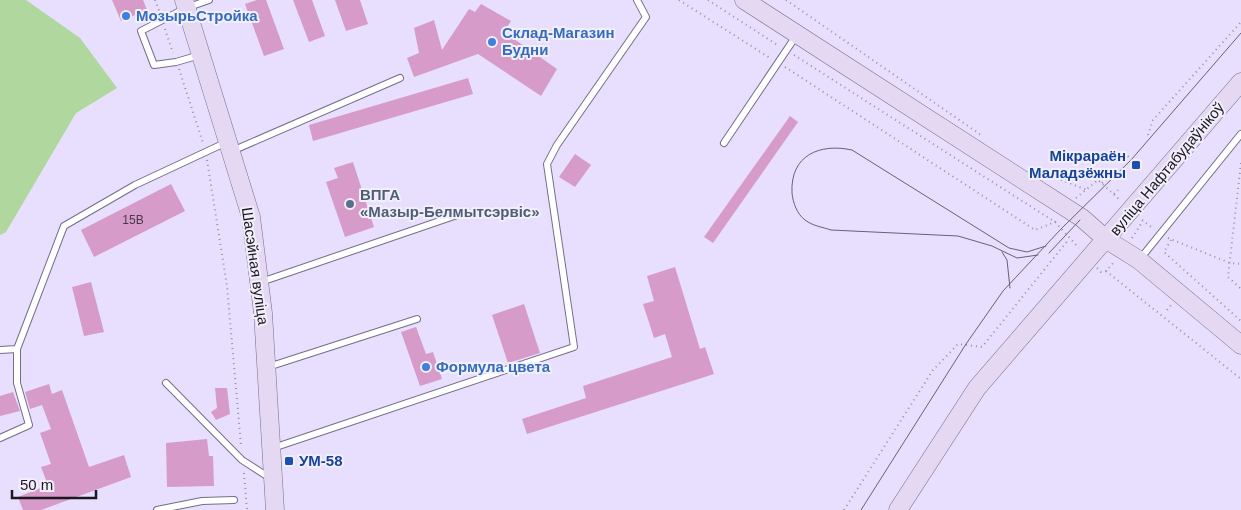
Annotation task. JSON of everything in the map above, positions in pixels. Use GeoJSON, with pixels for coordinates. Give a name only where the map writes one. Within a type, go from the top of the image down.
{"type":"FeatureCollection","features":[{"type":"Feature","properties":{"kind":"main road"},"geometry":{"type":"LineString","coordinates":[[744,0],[798,35],[1059,215],[1082,218],[1107,240],[1095,266],[977,388],[898,510]]}},
{"type":"Feature","properties":{"kind":"main road","name":"Шасэйная вуліца"},"geometry":{"type":"LineString","coordinates":[[185,4],[251,217],[260,283],[267,368],[275,510]]}},
{"type":"Feature","properties":{"kind":"main road","name":"вуліца Нафтабудаўнікоў"},"geometry":{"type":"LineString","coordinates":[[1241,82],[1107,240],[1139,260],[1241,345]]}},
{"type":"Feature","properties":{"kind":"lane"},"geometry":{"type":"LineString","coordinates":[[201,54],[176,62],[154,64],[141,31],[162,20],[185,4],[209,0]]}},
{"type":"Feature","properties":{"kind":"lane"},"geometry":{"type":"LineString","coordinates":[[272,448],[574,347],[547,164],[557,145],[646,16],[637,0]]}},
{"type":"Feature","properties":{"kind":"lane"},"geometry":{"type":"LineString","coordinates":[[724,143],[798,35]]}},
{"type":"Feature","properties":{"kind":"lane"},"geometry":{"type":"LineString","coordinates":[[0,438],[30,425],[17,383],[17,349],[64,226],[135,185],[205,152],[229,147],[400,78]]}},
{"type":"Feature","properties":{"kind":"lane"},"geometry":{"type":"LineString","coordinates":[[1139,260],[1241,134]]}},
{"type":"Feature","properties":{"kind":"lane"},"geometry":{"type":"LineString","coordinates":[[260,283],[462,213]]}},
{"type":"Feature","properties":{"kind":"lane"},"geometry":{"type":"LineString","coordinates":[[267,368],[417,319]]}},
{"type":"Feature","properties":{"kind":"lane"},"geometry":{"type":"LineString","coordinates":[[0,350],[17,349]]}},
{"type":"Feature","properties":{"kind":"lane"},"geometry":{"type":"LineString","coordinates":[[166,383],[242,460],[273,480]]}},
{"type":"Feature","properties":{"kind":"lane"},"geometry":{"type":"LineString","coordinates":[[157,510],[202,501],[234,500]]}},
{"type":"Feature","properties":{"kind":"path"},"geometry":{"type":"LineString","coordinates":[[155,0],[205,152],[226,286],[247,510]]}},
{"type":"Feature","properties":{"kind":"path"},"geometry":{"type":"LineString","coordinates":[[678,0],[1035,230],[1059,215],[1098,180],[1131,212],[1160,234],[1230,263],[1241,264]]}},
{"type":"Feature","properties":{"kind":"path"},"geometry":{"type":"LineString","coordinates":[[708,0],[786,50],[1059,215],[1070,239],[1095,266]]}},
{"type":"Feature","properties":{"kind":"path"},"geometry":{"type":"LineString","coordinates":[[786,0],[987,139]]}},
{"type":"Feature","properties":{"kind":"path"},"geometry":{"type":"LineString","coordinates":[[1148,135],[1153,120],[1241,22]]}},
{"type":"Feature","properties":{"kind":"path"},"geometry":{"type":"LineString","coordinates":[[1128,156],[1131,160]]}},
{"type":"Feature","properties":{"kind":"path"},"geometry":{"type":"LineString","coordinates":[[1241,163],[1228,277],[1241,288]]}},
{"type":"Feature","properties":{"kind":"path"},"geometry":{"type":"LineString","coordinates":[[1136,164],[1139,168]]}},
{"type":"Feature","properties":{"kind":"path"},"geometry":{"type":"LineString","coordinates":[[1027,166],[1087,190]]}},
{"type":"Feature","properties":{"kind":"path"},"geometry":{"type":"LineString","coordinates":[[1102,183],[1106,179]]}},
{"type":"Feature","properties":{"kind":"path"},"geometry":{"type":"LineString","coordinates":[[1114,194],[1118,190]]}},
{"type":"Feature","properties":{"kind":"path"},"geometry":{"type":"LineString","coordinates":[[844,510],[933,370],[958,344],[982,347],[1070,239]]}},
{"type":"Feature","properties":{"kind":"path"},"geometry":{"type":"LineString","coordinates":[[1171,240],[1164,252],[1241,321]]}},
{"type":"Feature","properties":{"kind":"path"},"geometry":{"type":"LineString","coordinates":[[1106,271],[1241,379]]}},
{"type":"Feature","properties":{"kind":"green space"},"geometry":{"type":"Polygon","coordinates":[[[0,0],[26,0],[80,38],[117,88],[76,113],[6,232],[0,235],[0,0]]]}},
{"type":"Feature","properties":{"kind":"building","name":"МозырьСтройка"},"geometry":{"type":"Polygon","coordinates":[[[112,0],[143,0],[147,10],[121,21],[112,0]]]}},
{"type":"Feature","properties":{"kind":"building"},"geometry":{"type":"Polygon","coordinates":[[[257,0],[266,0],[284,49],[264,56],[245,4],[257,0]]]}},
{"type":"Feature","properties":{"kind":"building"},"geometry":{"type":"Polygon","coordinates":[[[293,0],[312,0],[325,36],[309,42],[293,0]]]}},
{"type":"Feature","properties":{"kind":"building"},"geometry":{"type":"Polygon","coordinates":[[[335,0],[360,0],[368,24],[346,31],[335,0]]]}},
{"type":"Feature","properties":{"kind":"building"},"geometry":{"type":"Polygon","coordinates":[[[481,4],[511,21],[504,32],[557,69],[541,96],[478,54],[414,77],[407,58],[419,53],[414,28],[434,20],[442,50],[469,9],[475,12],[481,4]]]}},
{"type":"Feature","properties":{"kind":"building"},"geometry":{"type":"Polygon","coordinates":[[[468,78],[473,94],[313,141],[309,125],[468,78]]]}},
{"type":"Feature","properties":{"kind":"building"},"geometry":{"type":"Polygon","coordinates":[[[790,116],[798,122],[713,243],[704,237],[790,116]]]}},
{"type":"Feature","properties":{"kind":"building"},"geometry":{"type":"Polygon","coordinates":[[[575,154],[591,165],[575,187],[559,177],[575,154]]]}},
{"type":"Feature","properties":{"kind":"building","name":"ВПГА «Мазыр-Белмытсэрвіс»"},"geometry":{"type":"Polygon","coordinates":[[[353,162],[374,227],[345,237],[326,182],[338,178],[334,168],[353,162]]]}},
{"type":"Feature","properties":{"kind":"building"},"geometry":{"type":"Polygon","coordinates":[[[171,184],[185,211],[94,257],[81,230],[171,184]]]}},
{"type":"Feature","properties":{"kind":"building"},"geometry":{"type":"Polygon","coordinates":[[[675,267],[700,349],[705,347],[714,374],[527,434],[522,419],[586,398],[583,386],[672,357],[665,334],[654,338],[643,304],[654,301],[647,276],[675,267]]]}},
{"type":"Feature","properties":{"kind":"building"},"geometry":{"type":"Polygon","coordinates":[[[91,282],[104,332],[84,336],[72,287],[91,282]]]}},
{"type":"Feature","properties":{"kind":"building"},"geometry":{"type":"Polygon","coordinates":[[[524,304],[540,353],[508,363],[492,315],[524,304]]]}},
{"type":"Feature","properties":{"kind":"building","name":"Формула цвета"},"geometry":{"type":"Polygon","coordinates":[[[416,327],[426,354],[433,352],[442,379],[420,386],[401,332],[416,327]]]}},
{"type":"Feature","properties":{"kind":"building"},"geometry":{"type":"Polygon","coordinates":[[[49,384],[52,394],[62,390],[89,467],[124,455],[131,477],[41,510],[23,510],[18,497],[48,485],[41,467],[51,464],[40,433],[51,429],[42,405],[30,409],[25,392],[49,384]]]}},
{"type":"Feature","properties":{"kind":"building"},"geometry":{"type":"Polygon","coordinates":[[[215,388],[227,388],[230,414],[216,420],[211,412],[217,408],[215,388]]]}},
{"type":"Feature","properties":{"kind":"building"},"geometry":{"type":"Polygon","coordinates":[[[13,392],[20,411],[0,416],[0,396],[13,392]]]}},
{"type":"Feature","properties":{"kind":"building"},"geometry":{"type":"Polygon","coordinates":[[[207,439],[209,456],[213,456],[214,486],[167,487],[166,443],[207,439]]]}},
{"type":"Feature","properties":{"kind":"tram line"},"geometry":{"type":"LineString","coordinates":[[861,510],[966,344],[1003,291],[1061,229],[1131,160],[1241,33]]}},
{"type":"Feature","properties":{"kind":"tram line"},"geometry":{"type":"LineString","coordinates":[[1038,255],[1017,258],[992,246],[958,236],[831,230],[814,225],[802,218],[794,204],[792,193],[796,169],[809,155],[818,151],[829,148],[852,150],[1009,248],[1027,252],[1046,246]]}},
{"type":"Feature","properties":{"kind":"tram line"},"geometry":{"type":"LineString","coordinates":[[1049,253],[1080,220]]}},
{"type":"Feature","properties":{"kind":"tram line"},"geometry":{"type":"LineString","coordinates":[[1002,252],[1007,260],[1010,288]]}},
{"type":"Feature","properties":{"kind":"place","name":"МозырьСтройка"},"geometry":{"type":"Point","coordinates":[126,16]}},
{"type":"Feature","properties":{"kind":"place","name":"Склад-Магазин Будни"},"geometry":{"type":"Point","coordinates":[492,42]}},
{"type":"Feature","properties":{"kind":"place","name":"Мікрараён Маладзёжны"},"geometry":{"type":"Point","coordinates":[1136,165]}},
{"type":"Feature","properties":{"kind":"place","name":"ВПГА «Мазыр-Белмытсэрвіс»"},"geometry":{"type":"Point","coordinates":[350,204]}},
{"type":"Feature","properties":{"kind":"place","name":"Формула цвета"},"geometry":{"type":"Point","coordinates":[426,367]}},
{"type":"Feature","properties":{"kind":"place","name":"УМ-58"},"geometry":{"type":"Point","coordinates":[289,461]}}]}
